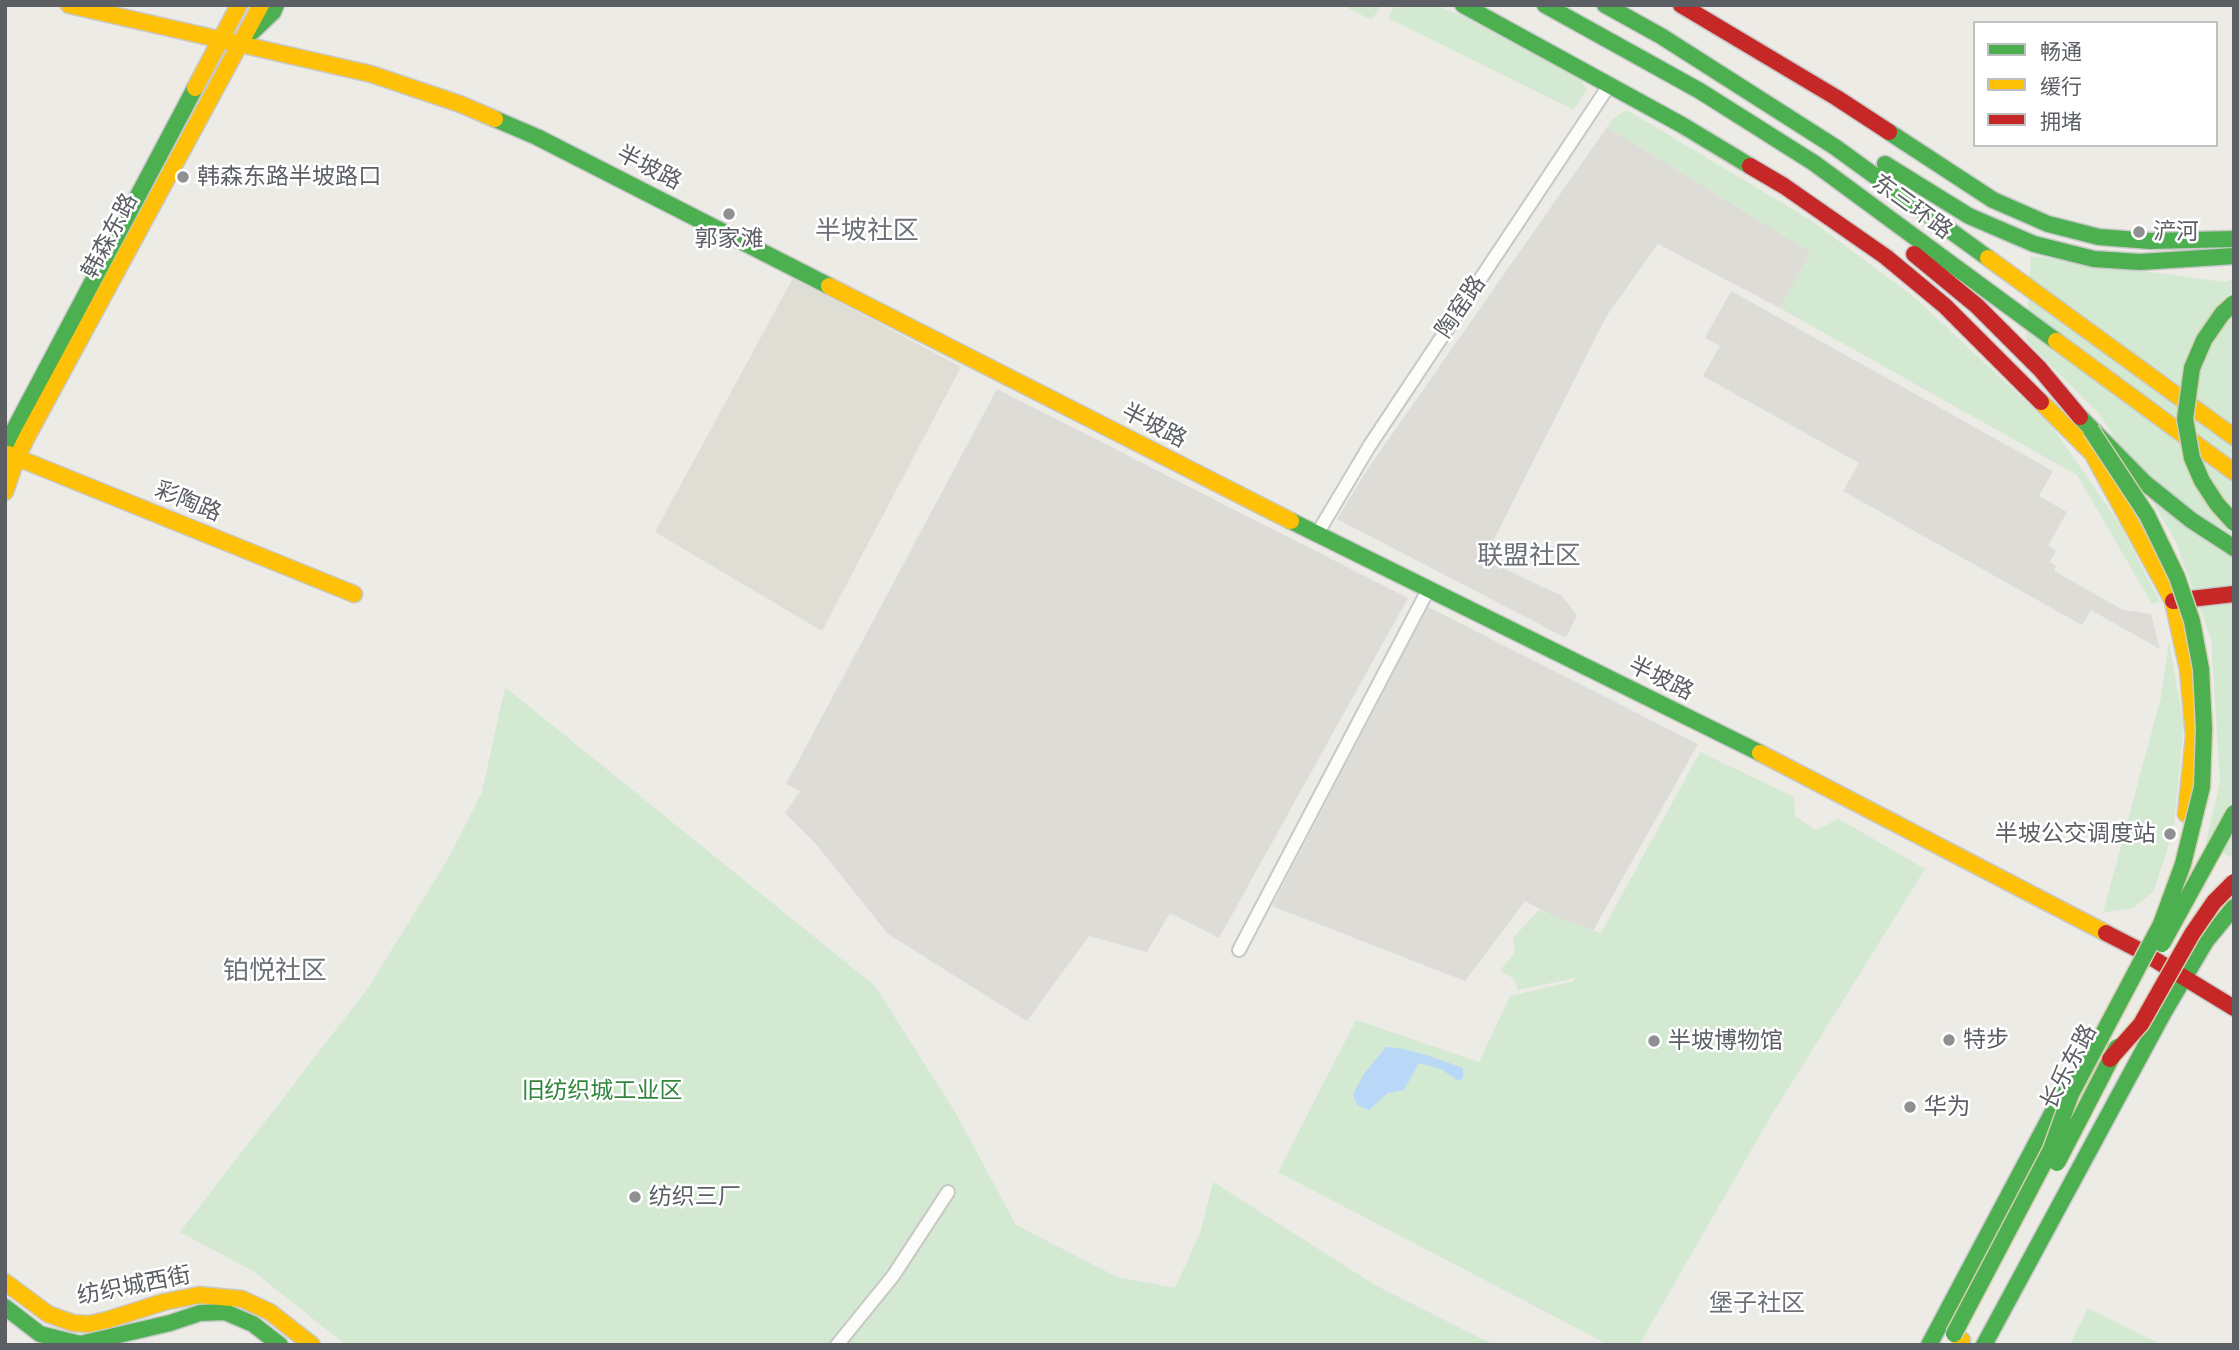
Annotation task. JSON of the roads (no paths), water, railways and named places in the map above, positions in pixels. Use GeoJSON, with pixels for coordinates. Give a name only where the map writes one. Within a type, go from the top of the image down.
{"type":"FeatureCollection","features":[{"type":"Feature","properties":{"kind":"main road","name":"半坡路"},"geometry":{"type":"LineString","coordinates":[[69,5],[371,74],[460,104],[537,137],[1428,590],[1767,756],[1827,790],[2139,950],[2234,1008]]}},
{"type":"Feature","properties":{"kind":"main road"},"geometry":{"type":"LineString","coordinates":[[222,40],[230,5]]}},
{"type":"Feature","properties":{"kind":"main road","name":"韩森东路"},"geometry":{"type":"LineString","coordinates":[[5,492],[9,452],[239,5]]}},
{"type":"Feature","properties":{"kind":"main road","name":"韩森东路"},"geometry":{"type":"LineString","coordinates":[[9,452],[261,5]]}},
{"type":"Feature","properties":{"kind":"main road"},"geometry":{"type":"LineString","coordinates":[[239,44],[273,12],[276,5]]}},
{"type":"Feature","properties":{"kind":"main road"},"geometry":{"type":"LineString","coordinates":[[1462,5],[1610,84],[1784,186],[1886,257],[1945,306],[2092,453],[2174,601],[2188,670],[2194,737],[2184,822],[2173,872],[2157,915],[2139,950],[1929,1345]]}},
{"type":"Feature","properties":{"kind":"main road","name":"东三环路"},"geometry":{"type":"LineString","coordinates":[[1545,5],[1700,91],[1814,163],[2234,472]]}},
{"type":"Feature","properties":{"kind":"main road","name":"东三环路"},"geometry":{"type":"LineString","coordinates":[[1605,5],[1661,36],[1835,147],[2234,437]]}},
{"type":"Feature","properties":{"kind":"main road"},"geometry":{"type":"LineString","coordinates":[[1681,5],[1837,98],[1993,200],[2048,224],[2099,237],[2150,241],[2234,239]]}},
{"type":"Feature","properties":{"kind":"main road"},"geometry":{"type":"LineString","coordinates":[[1661,36],[1711,54],[1969,216],[2034,244],[2094,259],[2140,262],[2234,256]]}},
{"type":"Feature","properties":{"kind":"main road"},"geometry":{"type":"LineString","coordinates":[[1814,163],[1853,203],[1977,306],[2040,369],[2091,430],[2145,483],[2190,520],[2234,548]]}},
{"type":"Feature","properties":{"kind":"main road"},"geometry":{"type":"LineString","coordinates":[[2007,270],[2042,284],[2234,420]]}},
{"type":"Feature","properties":{"kind":"main road"},"geometry":{"type":"LineString","coordinates":[[2234,303],[2222,314],[2204,340],[2192,368],[2185,419],[2192,458],[2202,481],[2234,523]]}},
{"type":"Feature","properties":{"kind":"main road"},"geometry":{"type":"LineString","coordinates":[[2050,1152],[2071,1094],[2161,925],[2183,864],[2202,787],[2204,728],[2201,670],[2192,621],[2177,578],[2147,515],[2091,430]]}},
{"type":"Feature","properties":{"kind":"main road","name":"彩陶路"},"geometry":{"type":"LineString","coordinates":[[9,452],[354,594]]}},
{"type":"Feature","properties":{"kind":"main road"},"geometry":{"type":"LineString","coordinates":[[2174,601],[2234,594]]}},
{"type":"Feature","properties":{"kind":"main road","name":"长乐东路"},"geometry":{"type":"LineString","coordinates":[[1956,1341],[2050,1152],[2234,813]]}},
{"type":"Feature","properties":{"kind":"main road","name":"长乐东路"},"geometry":{"type":"LineString","coordinates":[[1956,1341],[2026,1223],[2110,1059],[2234,837]]}},
{"type":"Feature","properties":{"kind":"main road"},"geometry":{"type":"LineString","coordinates":[[2110,1059],[2141,1024],[2199,923],[2214,902],[2234,882]]}},
{"type":"Feature","properties":{"kind":"main road"},"geometry":{"type":"LineString","coordinates":[[1984,1345],[2184,977],[2206,941],[2234,907]]}},
{"type":"Feature","properties":{"kind":"main road","name":"纺织城西街"},"geometry":{"type":"LineString","coordinates":[[5,1282],[48,1314],[73,1323],[89,1324],[107,1320],[164,1302],[199,1295],[242,1299],[270,1312],[312,1345]]}},
{"type":"Feature","properties":{"kind":"main road","name":"纺织城西街"},"geometry":{"type":"LineString","coordinates":[[5,1307],[40,1334],[80,1344],[170,1323],[200,1313],[225,1312],[253,1324],[280,1345]]}},
{"type":"Feature","properties":{"kind":"street","name":"陶窑路"},"geometry":{"type":"LineString","coordinates":[[1317,534],[1370,445],[1610,84]]}},
{"type":"Feature","properties":{"kind":"street"},"geometry":{"type":"LineString","coordinates":[[1239,950],[1428,590]]}},
{"type":"Feature","properties":{"kind":"street"},"geometry":{"type":"LineString","coordinates":[[837,1345],[894,1276],[948,1192]]}},
{"type":"Feature","properties":{"kind":"water"},"geometry":{"type":"Polygon","coordinates":[[[1386,1047],[1429,1056],[1463,1068],[1463,1078],[1458,1081],[1441,1069],[1419,1063],[1404,1090],[1388,1093],[1369,1110],[1357,1105],[1353,1094],[1364,1074],[1386,1047]]]}},
{"type":"Feature","properties":{"kind":"place","name":"韩森东路半坡路口"},"geometry":{"type":"Point","coordinates":[183,177]}},
{"type":"Feature","properties":{"kind":"place","name":"郭家滩"},"geometry":{"type":"Point","coordinates":[729,214]}},
{"type":"Feature","properties":{"kind":"place","name":"浐河"},"geometry":{"type":"Point","coordinates":[2139,232]}},
{"type":"Feature","properties":{"kind":"place","name":"半坡公交调度站"},"geometry":{"type":"Point","coordinates":[2170,834]}},
{"type":"Feature","properties":{"kind":"place","name":"特步"},"geometry":{"type":"Point","coordinates":[1949,1040]}},
{"type":"Feature","properties":{"kind":"place","name":"半坡博物馆"},"geometry":{"type":"Point","coordinates":[1654,1041]}},
{"type":"Feature","properties":{"kind":"place","name":"华为"},"geometry":{"type":"Point","coordinates":[1910,1107]}},
{"type":"Feature","properties":{"kind":"place","name":"纺织三厂"},"geometry":{"type":"Point","coordinates":[635,1197]}},
{"type":"Feature","properties":{"kind":"district","name":"半坡社区"},"geometry":{"type":"Point","coordinates":[867,231]}},
{"type":"Feature","properties":{"kind":"district","name":"联盟社区"},"geometry":{"type":"Point","coordinates":[1529,556]}},
{"type":"Feature","properties":{"kind":"district","name":"铂悦社区"},"geometry":{"type":"Point","coordinates":[275,971]}},
{"type":"Feature","properties":{"kind":"district","name":"堡子社区"},"geometry":{"type":"Point","coordinates":[1757,1304]}},
{"type":"Feature","properties":{"kind":"park label","name":"旧纺织城工业区"},"geometry":{"type":"Point","coordinates":[602,1091]}}]}
